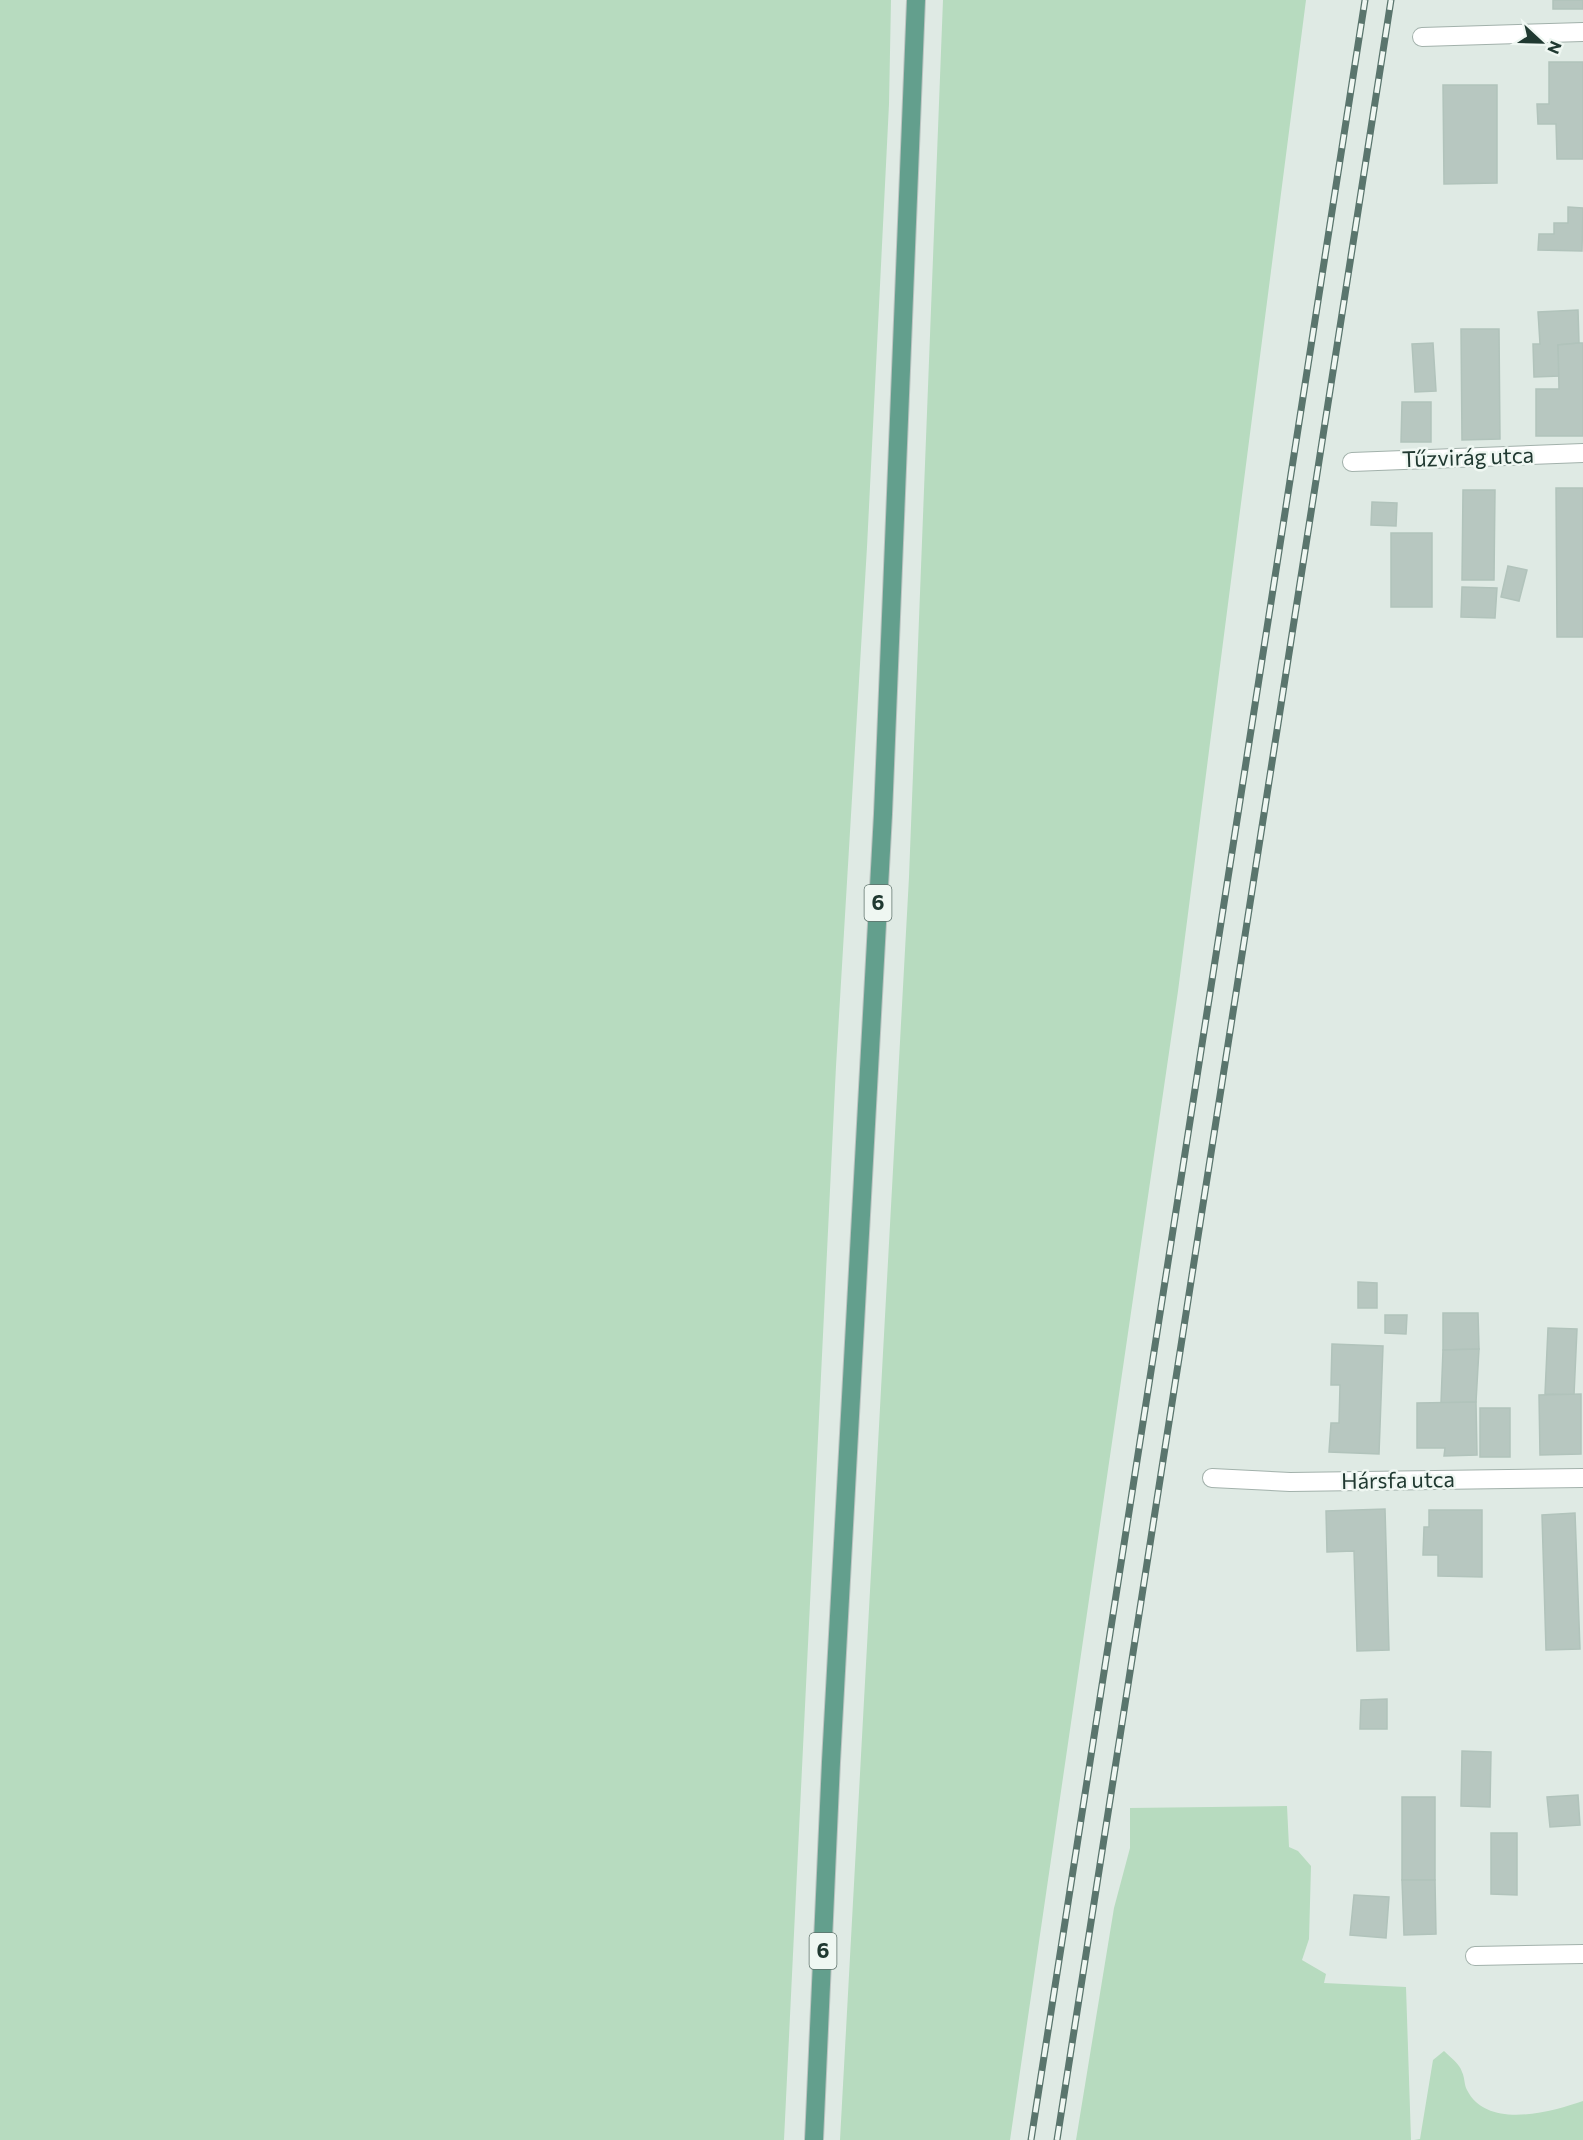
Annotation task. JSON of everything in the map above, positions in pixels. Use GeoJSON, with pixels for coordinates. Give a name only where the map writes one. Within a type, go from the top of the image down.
{"type":"FeatureCollection","features":[{"type":"Feature","properties":{"kind":"main road","name":"6"},"geometry":{"type":"LineString","coordinates":[[814,2140],[833,1738],[884,802],[916,0]]}},
{"type":"Feature","properties":{"kind":"street"},"geometry":{"type":"LineString","coordinates":[[1422,37],[1583,32]]}},
{"type":"Feature","properties":{"kind":"street","name":"Tűzvirág utca"},"geometry":{"type":"LineString","coordinates":[[1353,462],[1583,453]]}},
{"type":"Feature","properties":{"kind":"street","name":"Hársfa utca"},"geometry":{"type":"LineString","coordinates":[[1212,1478],[1290,1482],[1583,1478]]}},
{"type":"Feature","properties":{"kind":"street"},"geometry":{"type":"LineString","coordinates":[[1475,1956],[1583,1954]]}},
{"type":"Feature","properties":{"kind":"green space"},"geometry":{"type":"Polygon","coordinates":[[[0,0],[891,0],[889,104],[867,547],[836,1066],[784,2140],[0,2140],[0,0]]]}},
{"type":"Feature","properties":{"kind":"green space"},"geometry":{"type":"Polygon","coordinates":[[[943,0],[1306,0],[1178,991],[1010,2140],[840,2140],[909,877],[943,0]]]}},
{"type":"Feature","properties":{"kind":"green space"},"geometry":{"type":"Polygon","coordinates":[[[1287,1806],[1289,1847],[1298,1851],[1311,1866],[1309,1939],[1302,1960],[1326,1974],[1324,1983],[1406,1987],[1411,2140],[1076,2140],[1114,1908],[1130,1848],[1130,1808],[1287,1806]]]}},
{"type":"Feature","properties":{"kind":"green space"},"geometry":{"type":"Polygon","coordinates":[[[1444,2051],[1459,2066],[1466,2088],[1476,2102],[1489,2110],[1520,2115],[1554,2110],[1583,2101],[1583,2140],[1414,2140],[1420,2139],[1433,2060],[1444,2051]]]}},
{"type":"Feature","properties":{"kind":"building"},"geometry":{"type":"Polygon","coordinates":[[[1553,0],[1583,0],[1583,9],[1553,9],[1553,0]]]}},
{"type":"Feature","properties":{"kind":"building"},"geometry":{"type":"Polygon","coordinates":[[[1549,62],[1583,62],[1583,159],[1557,159],[1556,124],[1538,124],[1537,104],[1549,104],[1549,62]]]}},
{"type":"Feature","properties":{"kind":"building"},"geometry":{"type":"Polygon","coordinates":[[[1443,85],[1497,85],[1497,183],[1444,184],[1443,85]]]}},
{"type":"Feature","properties":{"kind":"building"},"geometry":{"type":"Polygon","coordinates":[[[1568,207],[1583,208],[1582,251],[1538,250],[1539,234],[1554,234],[1554,223],[1568,223],[1568,207]]]}},
{"type":"Feature","properties":{"kind":"building"},"geometry":{"type":"Polygon","coordinates":[[[1578,310],[1579,343],[1558,345],[1560,376],[1534,377],[1533,344],[1540,344],[1538,312],[1578,310]]]}},
{"type":"Feature","properties":{"kind":"building"},"geometry":{"type":"Polygon","coordinates":[[[1461,329],[1499,329],[1500,439],[1462,440],[1461,329]]]}},
{"type":"Feature","properties":{"kind":"building"},"geometry":{"type":"Polygon","coordinates":[[[1433,343],[1436,391],[1415,392],[1412,344],[1433,343]]]}},
{"type":"Feature","properties":{"kind":"building"},"geometry":{"type":"Polygon","coordinates":[[[1583,343],[1583,436],[1536,436],[1536,389],[1559,389],[1558,345],[1583,343]]]}},
{"type":"Feature","properties":{"kind":"building"},"geometry":{"type":"Polygon","coordinates":[[[1402,402],[1431,402],[1431,442],[1401,442],[1402,402]]]}},
{"type":"Feature","properties":{"kind":"building"},"geometry":{"type":"Polygon","coordinates":[[[1556,488],[1583,488],[1583,637],[1557,637],[1556,488]]]}},
{"type":"Feature","properties":{"kind":"building"},"geometry":{"type":"Polygon","coordinates":[[[1463,490],[1495,490],[1494,580],[1462,580],[1463,490]]]}},
{"type":"Feature","properties":{"kind":"building"},"geometry":{"type":"Polygon","coordinates":[[[1372,502],[1397,503],[1396,526],[1371,525],[1372,502]]]}},
{"type":"Feature","properties":{"kind":"building"},"geometry":{"type":"Polygon","coordinates":[[[1391,533],[1432,533],[1432,607],[1391,607],[1391,533]]]}},
{"type":"Feature","properties":{"kind":"building"},"geometry":{"type":"Polygon","coordinates":[[[1508,566],[1527,570],[1519,601],[1501,597],[1508,566]]]}},
{"type":"Feature","properties":{"kind":"building"},"geometry":{"type":"Polygon","coordinates":[[[1462,587],[1497,588],[1495,618],[1461,617],[1462,587]]]}},
{"type":"Feature","properties":{"kind":"building"},"geometry":{"type":"Polygon","coordinates":[[[1358,1282],[1377,1283],[1377,1308],[1358,1308],[1358,1282]]]}},
{"type":"Feature","properties":{"kind":"building"},"geometry":{"type":"Polygon","coordinates":[[[1443,1313],[1478,1313],[1479,1349],[1443,1350],[1443,1313]]]}},
{"type":"Feature","properties":{"kind":"building"},"geometry":{"type":"Polygon","coordinates":[[[1385,1315],[1407,1315],[1406,1334],[1385,1333],[1385,1315]]]}},
{"type":"Feature","properties":{"kind":"building"},"geometry":{"type":"Polygon","coordinates":[[[1548,1328],[1577,1329],[1574,1395],[1545,1394],[1548,1328]]]}},
{"type":"Feature","properties":{"kind":"building"},"geometry":{"type":"Polygon","coordinates":[[[1332,1344],[1383,1346],[1379,1454],[1329,1452],[1331,1423],[1339,1423],[1340,1385],[1331,1385],[1332,1344]]]}},
{"type":"Feature","properties":{"kind":"building"},"geometry":{"type":"Polygon","coordinates":[[[1479,1349],[1476,1402],[1441,1403],[1443,1350],[1479,1349]]]}},
{"type":"Feature","properties":{"kind":"building"},"geometry":{"type":"Polygon","coordinates":[[[1581,1394],[1581,1454],[1540,1455],[1539,1395],[1581,1394]]]}},
{"type":"Feature","properties":{"kind":"building"},"geometry":{"type":"Polygon","coordinates":[[[1476,1402],[1477,1455],[1444,1456],[1445,1448],[1417,1448],[1417,1403],[1476,1402]]]}},
{"type":"Feature","properties":{"kind":"building"},"geometry":{"type":"Polygon","coordinates":[[[1480,1408],[1510,1408],[1510,1457],[1480,1457],[1480,1408]]]}},
{"type":"Feature","properties":{"kind":"building"},"geometry":{"type":"Polygon","coordinates":[[[1385,1509],[1389,1650],[1357,1651],[1354,1551],[1327,1552],[1326,1511],[1385,1509]]]}},
{"type":"Feature","properties":{"kind":"building"},"geometry":{"type":"Polygon","coordinates":[[[1429,1510],[1482,1510],[1482,1577],[1438,1576],[1438,1555],[1423,1555],[1424,1527],[1429,1527],[1429,1510]]]}},
{"type":"Feature","properties":{"kind":"building"},"geometry":{"type":"Polygon","coordinates":[[[1575,1513],[1580,1649],[1546,1650],[1542,1515],[1575,1513]]]}},
{"type":"Feature","properties":{"kind":"building"},"geometry":{"type":"Polygon","coordinates":[[[1387,1699],[1387,1729],[1360,1729],[1361,1700],[1387,1699]]]}},
{"type":"Feature","properties":{"kind":"building"},"geometry":{"type":"Polygon","coordinates":[[[1462,1751],[1491,1752],[1490,1807],[1461,1806],[1462,1751]]]}},
{"type":"Feature","properties":{"kind":"building"},"geometry":{"type":"Polygon","coordinates":[[[1578,1795],[1580,1825],[1550,1827],[1547,1797],[1578,1795]]]}},
{"type":"Feature","properties":{"kind":"building"},"geometry":{"type":"Polygon","coordinates":[[[1402,1797],[1435,1797],[1435,1880],[1402,1880],[1402,1797]]]}},
{"type":"Feature","properties":{"kind":"building"},"geometry":{"type":"Polygon","coordinates":[[[1491,1833],[1517,1833],[1517,1895],[1491,1894],[1491,1833]]]}},
{"type":"Feature","properties":{"kind":"building"},"geometry":{"type":"Polygon","coordinates":[[[1402,1880],[1435,1880],[1436,1934],[1404,1935],[1402,1880]]]}},
{"type":"Feature","properties":{"kind":"building"},"geometry":{"type":"Polygon","coordinates":[[[1354,1895],[1389,1897],[1386,1938],[1350,1935],[1354,1895]]]}},
{"type":"Feature","properties":{"kind":"railway"},"geometry":{"type":"LineString","coordinates":[[1031,2140],[1365,0]]}},
{"type":"Feature","properties":{"kind":"railway"},"geometry":{"type":"LineString","coordinates":[[1057,2140],[1391,0]]}}]}
